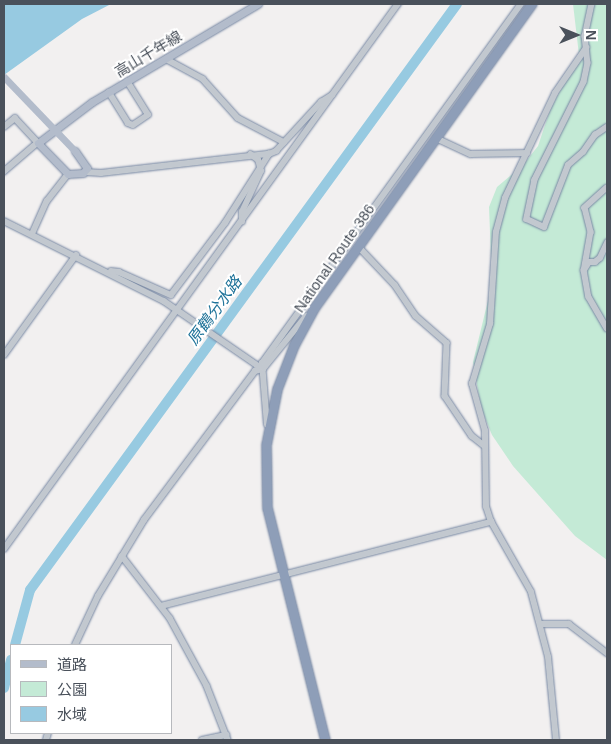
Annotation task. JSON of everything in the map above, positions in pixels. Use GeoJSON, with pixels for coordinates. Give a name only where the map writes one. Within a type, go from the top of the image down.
{"type":"FeatureCollection","features":[{"type":"Feature","properties":{"kind":"highway","name":"National Route 386"},"geometry":{"type":"LineString","coordinates":[[325,740],[267,507],[268,430],[282,375],[314,308],[532,4]]}},
{"type":"Feature","properties":{"kind":"main road","name":"高山千年線"},"geometry":{"type":"LineString","coordinates":[[38,143],[110,92],[258,4]]}},
{"type":"Feature","properties":{"kind":"main road"},"geometry":{"type":"LineString","coordinates":[[4,77],[75,151],[86,165],[86,172],[68,174],[38,143]]}},
{"type":"Feature","properties":{"kind":"street"},"geometry":{"type":"LineString","coordinates":[[4,549],[179,311],[398,4]]}},
{"type":"Feature","properties":{"kind":"street"},"geometry":{"type":"LineString","coordinates":[[268,430],[262,363],[521,4]]}},
{"type":"Feature","properties":{"kind":"street"},"geometry":{"type":"LineString","coordinates":[[592,4],[586,48],[588,63],[584,82],[535,180],[527,219],[544,227],[568,165],[583,152],[595,135],[607,127]]}},
{"type":"Feature","properties":{"kind":"street"},"geometry":{"type":"LineString","coordinates":[[556,740],[548,657],[531,592],[491,522],[486,506],[483,422],[472,384],[490,324],[498,218],[555,93],[586,48]]}},
{"type":"Feature","properties":{"kind":"street"},"geometry":{"type":"LineString","coordinates":[[166,59],[203,79],[238,118],[284,142]]}},
{"type":"Feature","properties":{"kind":"street"},"geometry":{"type":"LineString","coordinates":[[110,92],[128,123],[133,125],[148,115],[127,82]]}},
{"type":"Feature","properties":{"kind":"street"},"geometry":{"type":"LineString","coordinates":[[106,271],[119,272],[171,295],[226,222],[260,165],[321,102],[334,94]]}},
{"type":"Feature","properties":{"kind":"street"},"geometry":{"type":"LineString","coordinates":[[4,127],[12,118],[16,119],[38,143],[4,172]]}},
{"type":"Feature","properties":{"kind":"street"},"geometry":{"type":"LineString","coordinates":[[436,138],[471,154],[526,153]]}},
{"type":"Feature","properties":{"kind":"street"},"geometry":{"type":"LineString","coordinates":[[86,172],[108,173],[269,154]]}},
{"type":"Feature","properties":{"kind":"street"},"geometry":{"type":"LineString","coordinates":[[242,222],[242,212],[260,174],[260,165],[251,155]]}},
{"type":"Feature","properties":{"kind":"street"},"geometry":{"type":"LineString","coordinates":[[32,234],[47,201],[68,174]]}},
{"type":"Feature","properties":{"kind":"street"},"geometry":{"type":"LineString","coordinates":[[607,188],[585,208],[591,232],[584,270],[589,297],[607,328]]}},
{"type":"Feature","properties":{"kind":"street"},"geometry":{"type":"LineString","coordinates":[[4,221],[76,255],[179,311],[254,365],[263,369]]}},
{"type":"Feature","properties":{"kind":"street"},"geometry":{"type":"LineString","coordinates":[[584,270],[590,262],[600,258],[607,243]]}},
{"type":"Feature","properties":{"kind":"street"},"geometry":{"type":"LineString","coordinates":[[358,246],[395,285],[416,316],[447,343],[445,396],[472,436],[485,446]]}},
{"type":"Feature","properties":{"kind":"street"},"geometry":{"type":"LineString","coordinates":[[4,355],[76,255]]}},
{"type":"Feature","properties":{"kind":"street"},"geometry":{"type":"LineString","coordinates":[[76,644],[122,556],[144,520],[255,371],[263,369],[314,308]]}},
{"type":"Feature","properties":{"kind":"street"},"geometry":{"type":"LineString","coordinates":[[161,606],[491,522]]}},
{"type":"Feature","properties":{"kind":"street"},"geometry":{"type":"LineString","coordinates":[[122,556],[161,606],[207,686],[227,738],[202,740]]}},
{"type":"Feature","properties":{"kind":"street"},"geometry":{"type":"LineString","coordinates":[[540,624],[569,624],[607,653]]}},
{"type":"Feature","properties":{"kind":"green space"},"geometry":{"type":"Polygon","coordinates":[[[573,4],[607,4],[607,560],[575,536],[513,466],[492,435],[481,408],[473,362],[492,284],[489,207],[497,187],[523,165],[538,146],[550,110],[579,55],[573,4]]]}},
{"type":"Feature","properties":{"kind":"water"},"geometry":{"type":"Polygon","coordinates":[[[4,4],[111,4],[82,19],[4,75],[4,4]]]}},
{"type":"Feature","properties":{"kind":"waterway","name":"原鶴分水路"},"geometry":{"type":"LineString","coordinates":[[15,644],[30,590],[457,4]]}},
{"type":"Feature","properties":{"kind":"waterway","name":"原鶴分水路"},"geometry":{"type":"LineString","coordinates":[[4,688],[10,664]]}}]}
